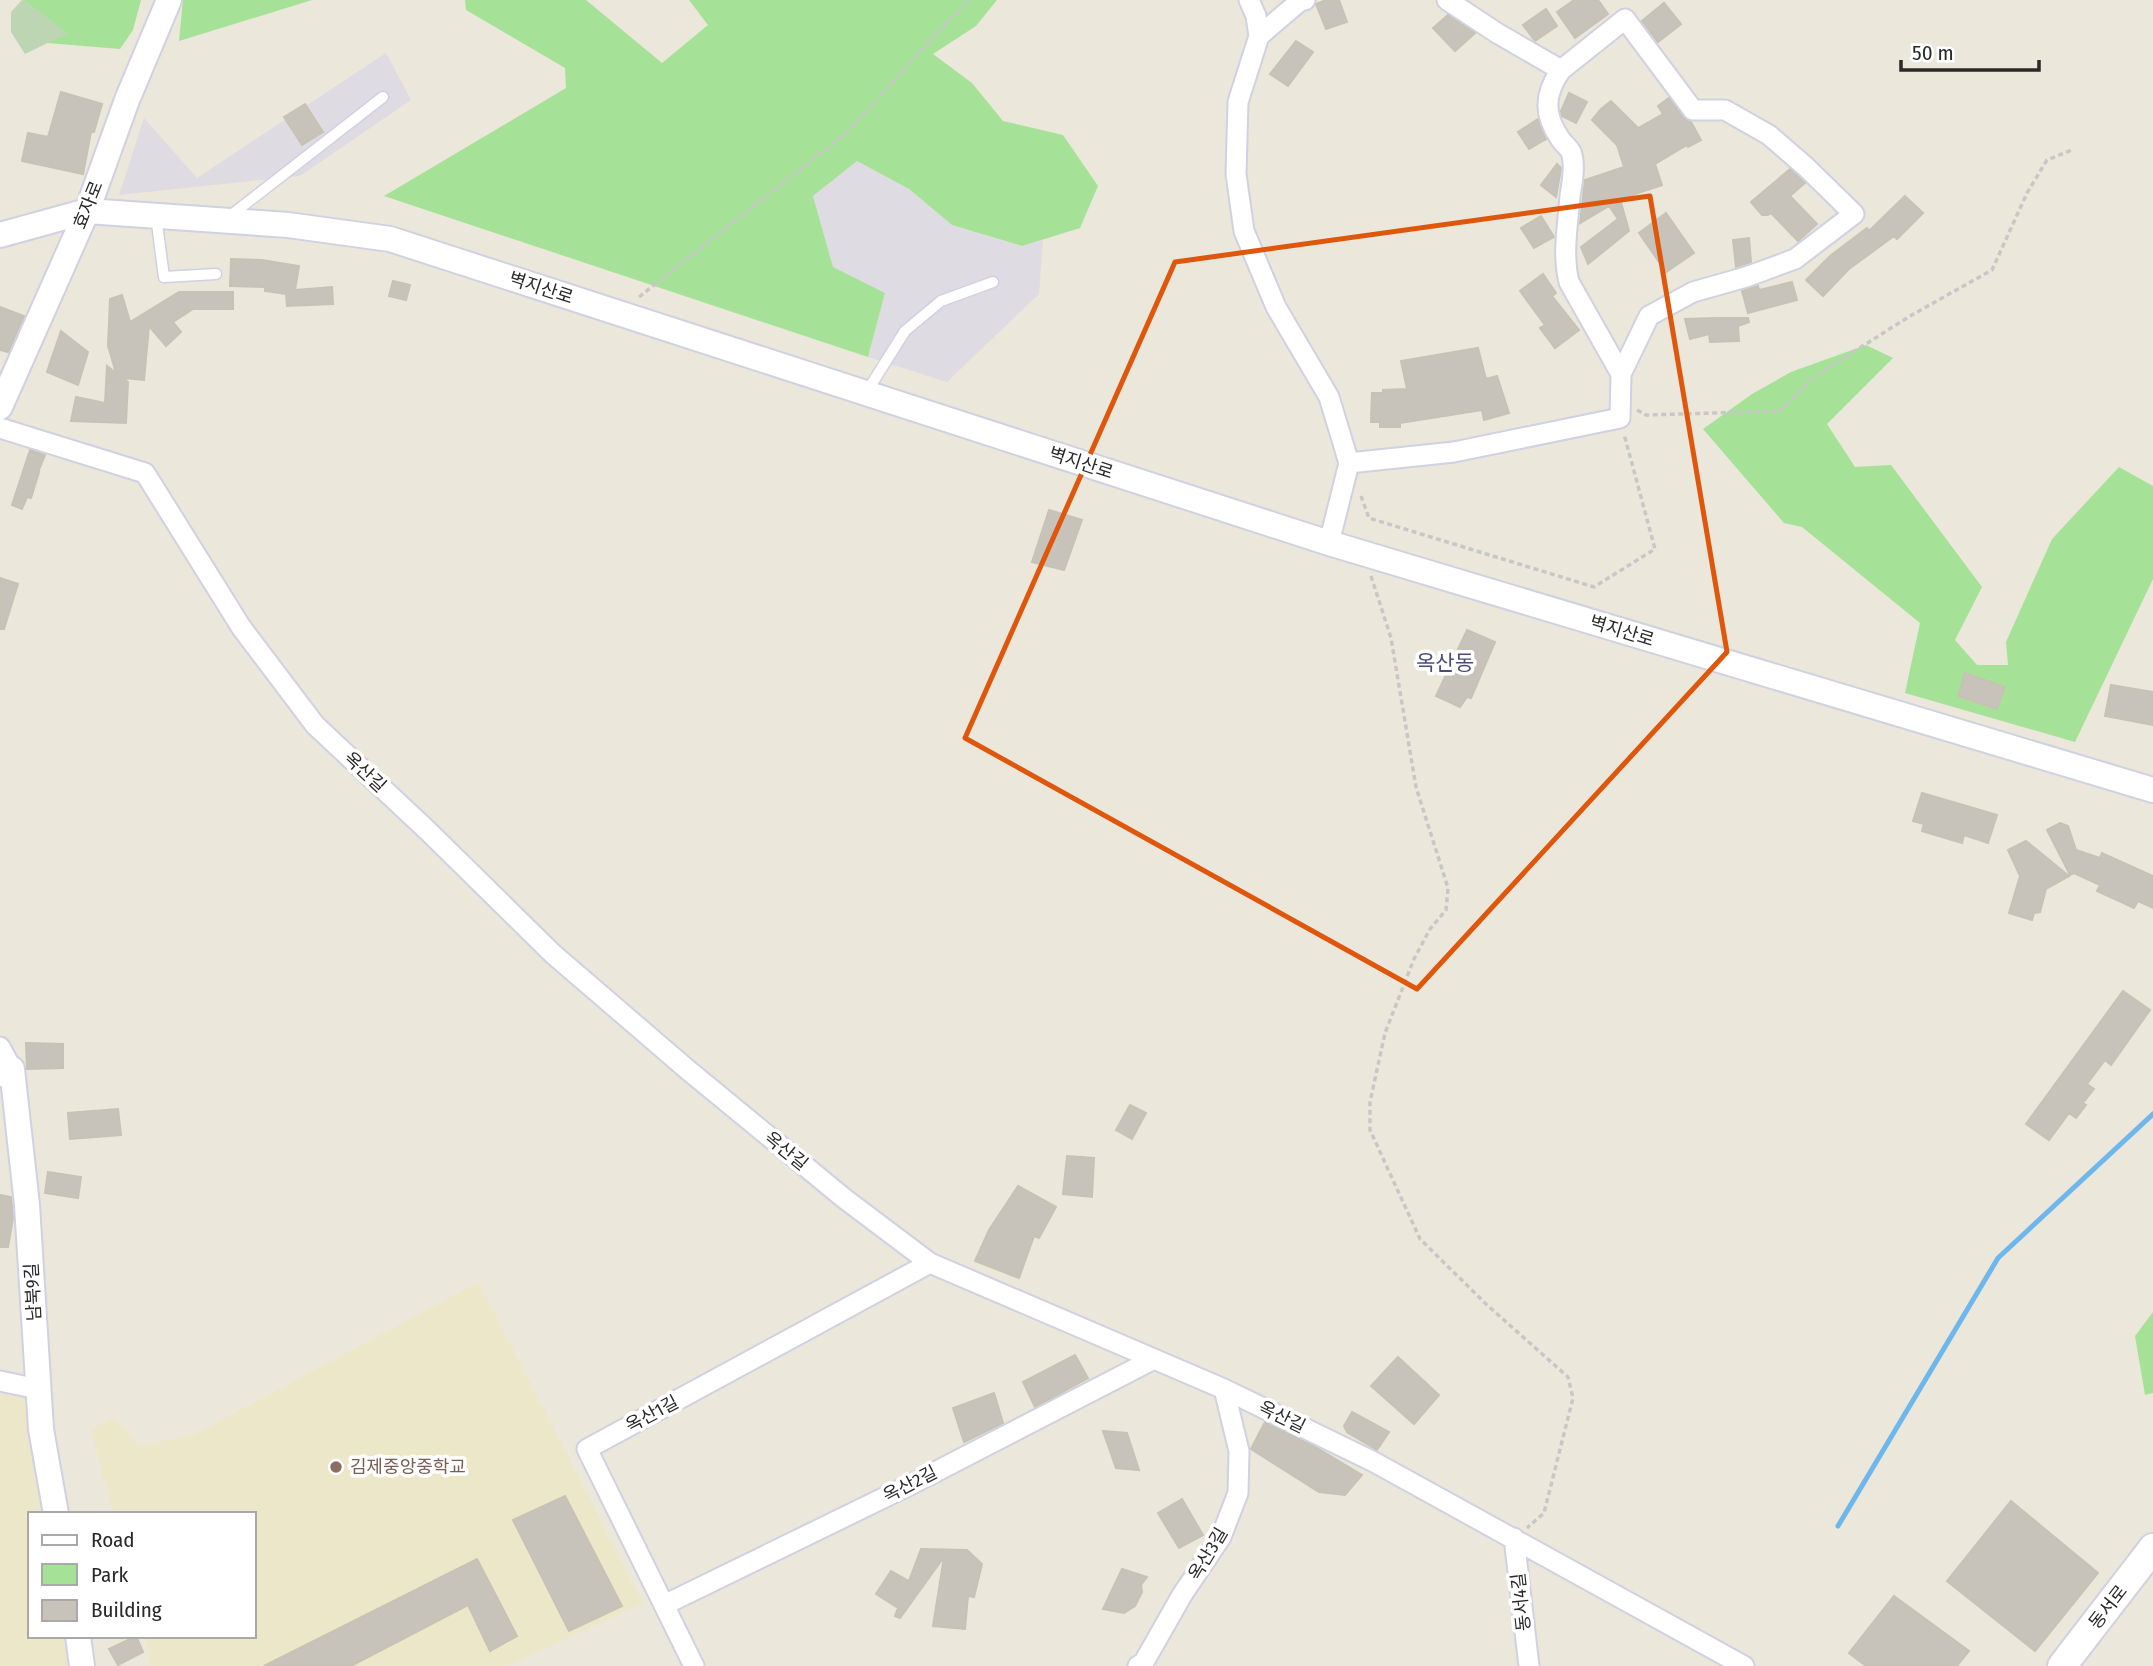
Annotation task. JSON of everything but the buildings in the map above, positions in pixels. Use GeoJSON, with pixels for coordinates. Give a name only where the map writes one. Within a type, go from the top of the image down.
{"type":"FeatureCollection","features":[{"type":"Feature","properties":{"kind":"main road","name":"동서로"},"geometry":{"type":"LineString","coordinates":[[2062,1666],[2153,1548]]}},
{"type":"Feature","properties":{"kind":"street","name":"효자로"},"geometry":{"type":"LineString","coordinates":[[0,408],[87,211],[127,100],[169,0]]}},
{"type":"Feature","properties":{"kind":"street"},"geometry":{"type":"LineString","coordinates":[[1250,0],[1259,36],[1238,102],[1236,174],[1244,232],[1276,307],[1329,397],[1349,463],[1329,543]]}},
{"type":"Feature","properties":{"kind":"street"},"geometry":{"type":"LineString","coordinates":[[1259,36],[1300,1],[1305,0]]}},
{"type":"Feature","properties":{"kind":"street"},"geometry":{"type":"LineString","coordinates":[[1447,0],[1561,70]]}},
{"type":"Feature","properties":{"kind":"street"},"geometry":{"type":"LineString","coordinates":[[1349,463],[1454,452],[1620,410],[1621,374],[1648,316],[1693,292],[1795,259],[1854,214],[1769,135],[1725,110],[1693,110],[1625,19],[1561,70],[1551,83],[1546,106],[1560,139],[1571,152],[1573,178],[1565,269],[1569,282],[1621,374]]}},
{"type":"Feature","properties":{"kind":"street","name":"벽지산로"},"geometry":{"type":"LineString","coordinates":[[0,236],[87,211],[288,225],[390,239],[1364,554],[2153,790]]}},
{"type":"Feature","properties":{"kind":"street","name":"옥산길"},"geometry":{"type":"LineString","coordinates":[[0,428],[145,473],[241,627],[315,725],[553,954],[845,1199],[930,1263],[1224,1389],[1374,1462],[1733,1663]]}},
{"type":"Feature","properties":{"kind":"street"},"geometry":{"type":"LineString","coordinates":[[0,1047],[6,1071]]}},
{"type":"Feature","properties":{"kind":"street","name":"남북9길"},"geometry":{"type":"LineString","coordinates":[[6,1071],[27,1205],[41,1429],[56,1512]]}},
{"type":"Feature","properties":{"kind":"street","name":"옥산1길"},"geometry":{"type":"LineString","coordinates":[[694,1666],[587,1449],[930,1263]]}},
{"type":"Feature","properties":{"kind":"street","name":"옥산2길"},"geometry":{"type":"LineString","coordinates":[[664,1605],[912,1484],[1154,1359]]}},
{"type":"Feature","properties":{"kind":"street"},"geometry":{"type":"LineString","coordinates":[[0,1381],[38,1389]]}},
{"type":"Feature","properties":{"kind":"street","name":"옥산3길"},"geometry":{"type":"LineString","coordinates":[[1142,1665],[1182,1595],[1222,1537],[1238,1493],[1239,1451],[1224,1389]]}},
{"type":"Feature","properties":{"kind":"street","name":"동서4길"},"geometry":{"type":"LineString","coordinates":[[1514,1538],[1529,1666]]}},
{"type":"Feature","properties":{"kind":"street"},"geometry":{"type":"LineString","coordinates":[[78,1638],[82,1666]]}},
{"type":"Feature","properties":{"kind":"lane"},"geometry":{"type":"LineString","coordinates":[[224,220],[383,96]]}},
{"type":"Feature","properties":{"kind":"lane"},"geometry":{"type":"LineString","coordinates":[[156,215],[164,276],[216,274]]}},
{"type":"Feature","properties":{"kind":"lane"},"geometry":{"type":"LineString","coordinates":[[866,393],[905,331],[941,301],[993,282]]}},
{"type":"Feature","properties":{"kind":"path"},"geometry":{"type":"LineString","coordinates":[[618,313],[845,134],[968,0]]}},
{"type":"Feature","properties":{"kind":"path"},"geometry":{"type":"LineString","coordinates":[[1349,463],[1369,518],[1594,587],[1655,549],[1620,410],[1646,415],[1780,411],[1814,377],[1910,316],[1992,270],[2027,193],[2047,160],[2072,150]]}},
{"type":"Feature","properties":{"kind":"path"},"geometry":{"type":"LineString","coordinates":[[1364,554],[1391,638],[1416,787],[1448,888],[1446,910],[1430,929],[1414,958],[1385,1033],[1370,1102],[1370,1130],[1420,1239],[1486,1304],[1568,1377],[1573,1398],[1544,1513],[1514,1538]]}},
{"type":"Feature","properties":{"kind":"highlighted area"},"geometry":{"type":"Polygon","coordinates":[[[1650,196],[1727,652],[1417,989],[965,738],[1175,262],[1650,196]]]}},
{"type":"Feature","properties":{"kind":"shaded area"},"geometry":{"type":"Polygon","coordinates":[[[386,53],[411,100],[300,176],[119,195],[144,118],[197,178],[386,53]]]}},
{"type":"Feature","properties":{"kind":"shaded area"},"geometry":{"type":"Polygon","coordinates":[[[857,161],[909,189],[952,225],[1021,246],[1043,240],[1039,294],[947,382],[868,357],[885,293],[833,267],[813,196],[857,161]]]}},
{"type":"Feature","properties":{"kind":"shaded area","name":"김제중앙중학교"},"geometry":{"type":"Polygon","coordinates":[[[479,1282],[643,1603],[508,1666],[150,1666],[146,1638],[256,1638],[256,1512],[112,1512],[91,1430],[113,1417],[140,1446],[195,1434],[479,1282]]]}},
{"type":"Feature","properties":{"kind":"shaded area"},"geometry":{"type":"Polygon","coordinates":[[[0,1381],[38,1389],[58,1512],[28,1512],[28,1638],[77,1638],[81,1666],[0,1666],[0,1381]]]}},
{"type":"Feature","properties":{"kind":"green space"},"geometry":{"type":"Polygon","coordinates":[[[22,0],[68,33],[25,54],[11,32],[11,12],[22,0]]]}},
{"type":"Feature","properties":{"kind":"green space"},"geometry":{"type":"Polygon","coordinates":[[[23,0],[141,0],[133,30],[120,49],[47,43],[67,33],[23,0]]]}},
{"type":"Feature","properties":{"kind":"green space"},"geometry":{"type":"Polygon","coordinates":[[[183,0],[312,0],[179,41],[183,0]]]}},
{"type":"Feature","properties":{"kind":"green space"},"geometry":{"type":"Polygon","coordinates":[[[465,0],[586,0],[662,63],[708,25],[689,0],[997,0],[976,26],[933,54],[972,83],[1003,121],[1063,135],[1098,186],[1080,228],[1022,246],[952,225],[909,189],[857,161],[813,196],[833,267],[885,293],[868,357],[384,196],[566,88],[565,68],[466,10],[465,0]]]}},
{"type":"Feature","properties":{"kind":"green space"},"geometry":{"type":"Polygon","coordinates":[[[1866,345],[1893,358],[1827,424],[1855,467],[1891,465],[1982,587],[1955,640],[1977,665],[2008,665],[2006,642],[2052,539],[2119,467],[2153,486],[2153,579],[2075,742],[1905,693],[1920,623],[1802,527],[1784,523],[1703,429],[1752,394],[1791,372],[1866,345]]]}},
{"type":"Feature","properties":{"kind":"green space"},"geometry":{"type":"Polygon","coordinates":[[[2153,1312],[2153,1393],[2145,1395],[2135,1336],[2153,1312]]]}},
{"type":"Feature","properties":{"kind":"waterway"},"geometry":{"type":"LineString","coordinates":[[1838,1526],[1998,1258],[2153,1114]]}},
{"type":"Feature","properties":{"kind":"place","name":"김제중앙중학교"},"geometry":{"type":"Point","coordinates":[336,1467]}},
{"type":"Feature","properties":{"kind":"district","name":"옥산동"},"geometry":{"type":"Point","coordinates":[1445,663]}}]}
